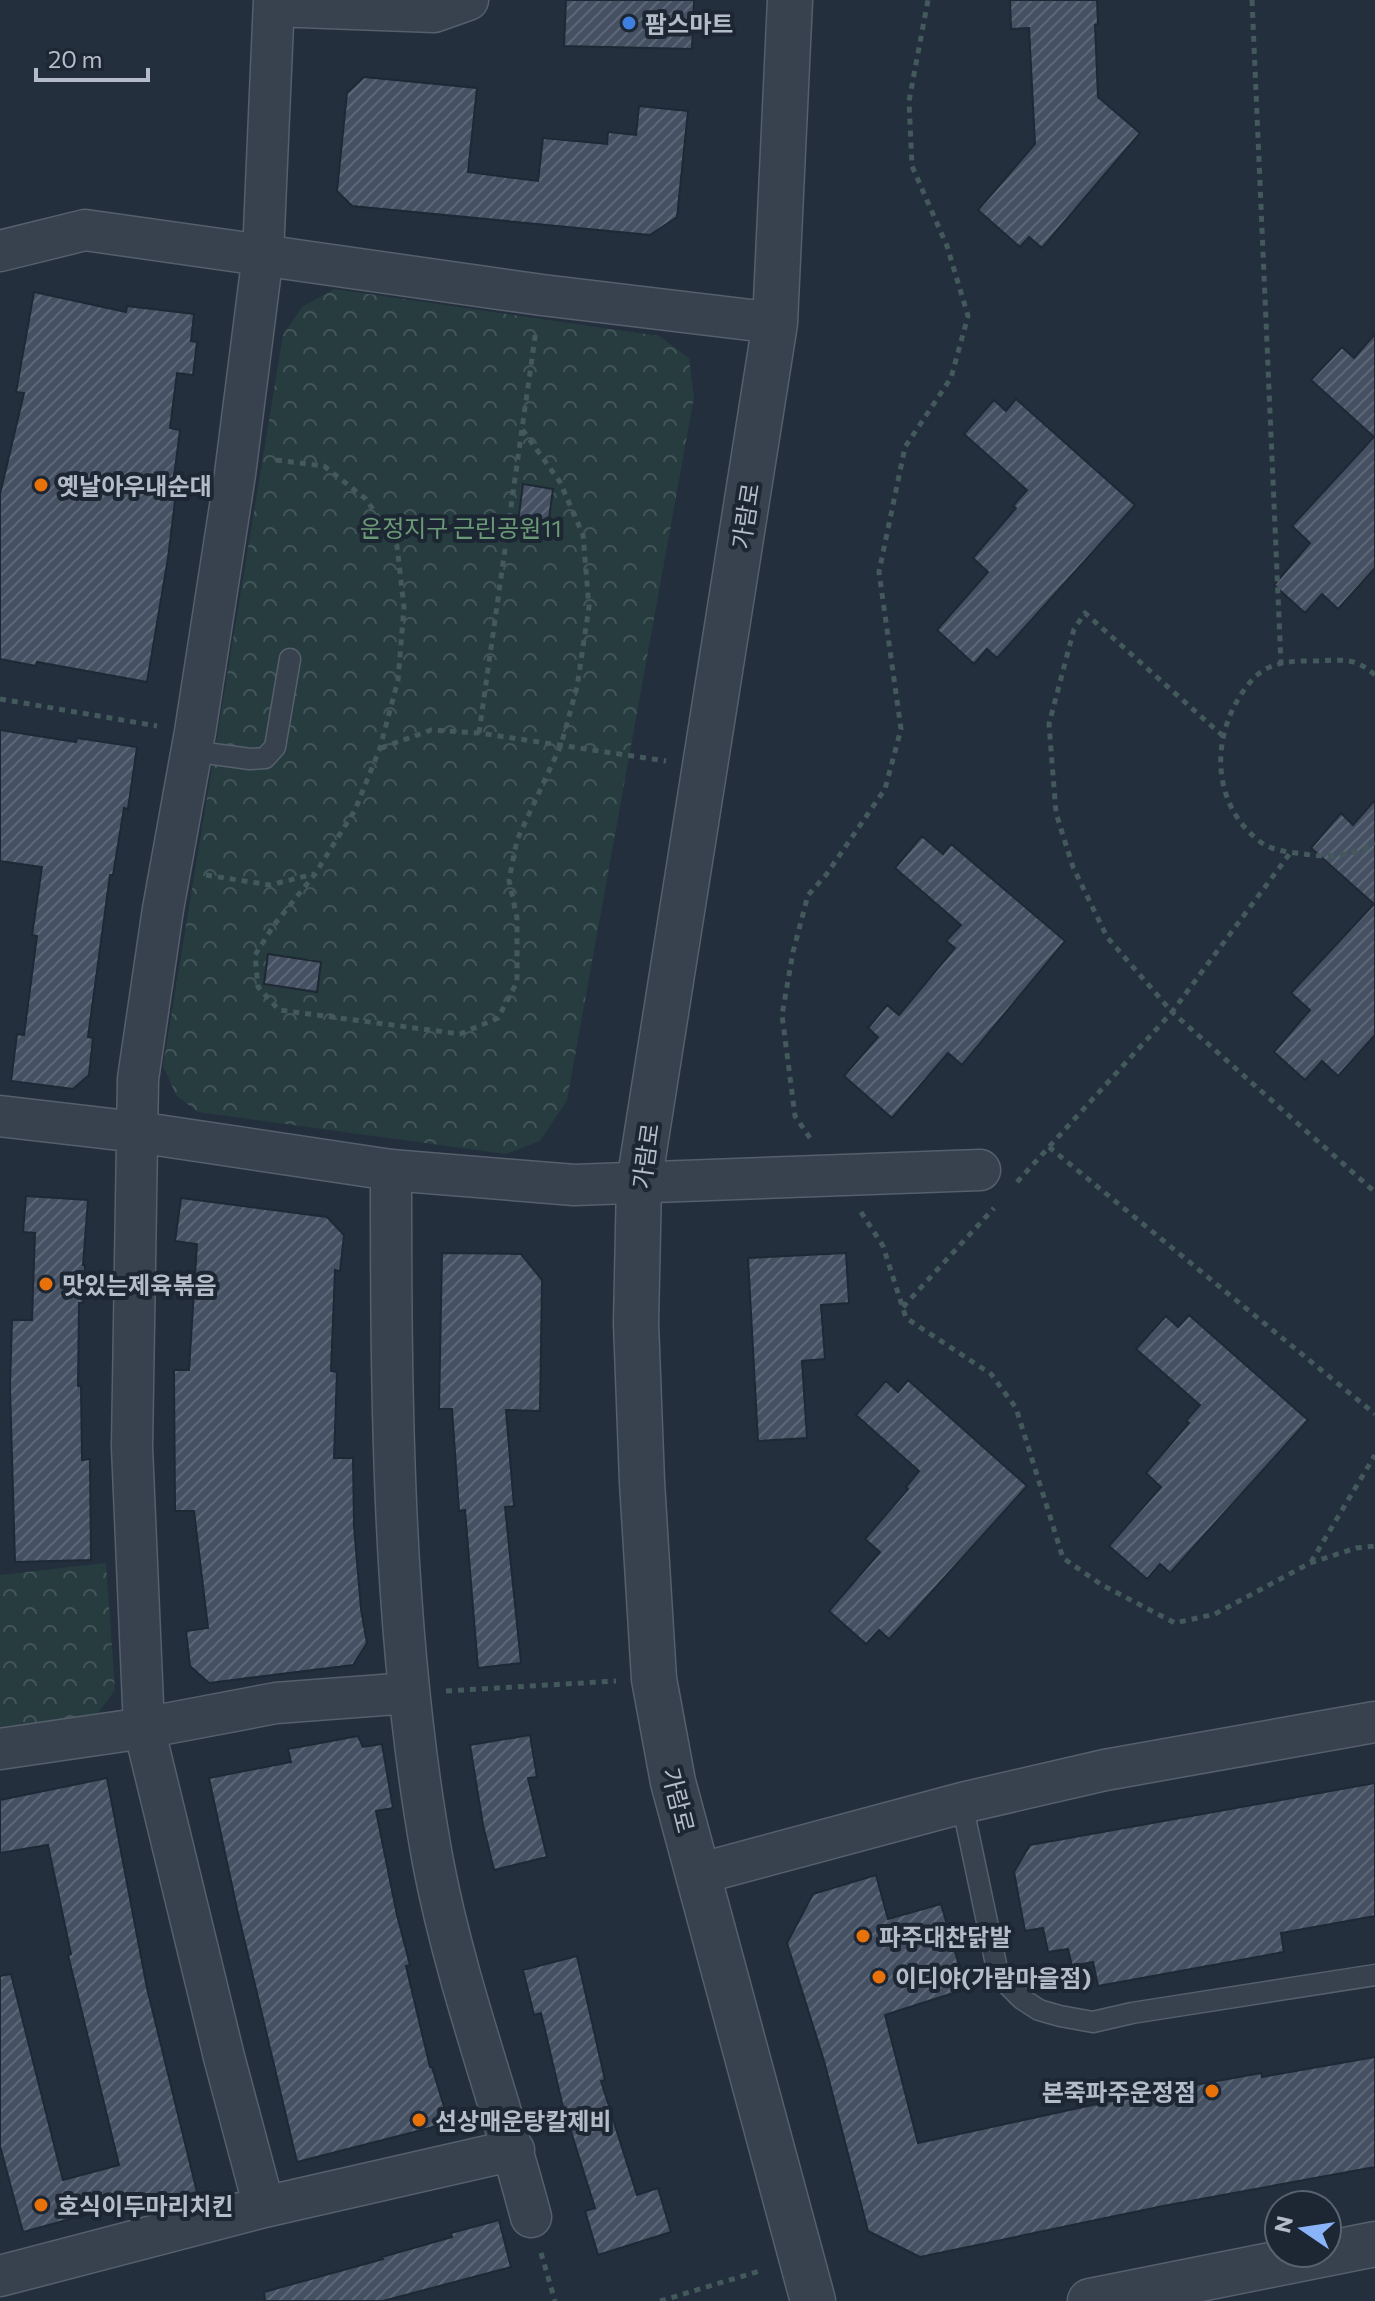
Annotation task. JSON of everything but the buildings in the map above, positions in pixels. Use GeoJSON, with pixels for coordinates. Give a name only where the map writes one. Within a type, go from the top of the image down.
{"type":"FeatureCollection","features":[{"type":"Feature","properties":{"kind":"street"},"geometry":{"type":"LineString","coordinates":[[264,2207],[201,1968],[144,1728],[132,1447],[138,1079],[237,455],[263,254],[274,3],[434,12],[468,0]]}},
{"type":"Feature","properties":{"kind":"street","name":"가람로"},"geometry":{"type":"LineString","coordinates":[[790,0],[775,323],[639,1183],[636,1323],[654,1679],[673,1782],[813,2301]]}},
{"type":"Feature","properties":{"kind":"street"},"geometry":{"type":"LineString","coordinates":[[0,251],[85,230],[542,295],[775,323]]}},
{"type":"Feature","properties":{"kind":"street"},"geometry":{"type":"LineString","coordinates":[[0,1116],[137,1132],[391,1170],[574,1185],[835,1174],[995,1189]]}},
{"type":"Feature","properties":{"kind":"street"},"geometry":{"type":"LineString","coordinates":[[391,1170],[398,1530],[409,1693],[433,1863],[466,2000],[514,2150],[531,2217]]}},
{"type":"Feature","properties":{"kind":"street"},"geometry":{"type":"LineString","coordinates":[[0,1749],[144,1728],[276,1703],[409,1693]]}},
{"type":"Feature","properties":{"kind":"street"},"geometry":{"type":"LineString","coordinates":[[698,1874],[962,1803],[1105,1770],[1375,1722]]}},
{"type":"Feature","properties":{"kind":"street"},"geometry":{"type":"LineString","coordinates":[[0,2276],[264,2207],[514,2150]]}},
{"type":"Feature","properties":{"kind":"street"},"geometry":{"type":"LineString","coordinates":[[1090,2301],[1375,2244]]}},
{"type":"Feature","properties":{"kind":"lane"},"geometry":{"type":"LineString","coordinates":[[193,742],[250,759],[265,758],[275,747],[290,659]]}},
{"type":"Feature","properties":{"kind":"lane"},"geometry":{"type":"LineString","coordinates":[[962,1803],[997,1969],[1022,1999],[1039,2010],[1093,2022],[1132,2013],[1375,1975]]}},
{"type":"Feature","properties":{"kind":"path"},"geometry":{"type":"LineString","coordinates":[[928,0],[909,101],[912,166],[947,246],[968,316],[951,378],[905,447],[879,572],[901,729],[885,789],[826,875],[808,895],[793,952],[782,1015],[795,1116],[883,1246],[906,1318],[991,1374],[1016,1408],[1063,1558],[1102,1585],[1175,1623],[1215,1614],[1310,1563],[1356,1548],[1375,1546]]}},
{"type":"Feature","properties":{"kind":"path"},"geometry":{"type":"LineString","coordinates":[[1252,0],[1281,664]]}},
{"type":"Feature","properties":{"kind":"path"},"geometry":{"type":"LineString","coordinates":[[479,733],[542,295]]}},
{"type":"Feature","properties":{"kind":"path"},"geometry":{"type":"LineString","coordinates":[[237,455],[324,466],[366,499],[397,546],[404,607],[398,680],[380,748],[355,810],[315,874],[274,925],[255,955],[258,987],[279,1010],[460,1034],[498,1018],[517,982],[517,918],[509,880],[517,840],[561,745],[577,687],[589,607],[583,535],[560,482],[522,429]]}},
{"type":"Feature","properties":{"kind":"path"},"geometry":{"type":"LineString","coordinates":[[1223,736],[1085,613],[1074,629],[1049,724],[1056,813],[1073,867],[1107,937],[1172,1012],[1375,1192]]}},
{"type":"Feature","properties":{"kind":"path"},"geometry":{"type":"LineString","coordinates":[[1375,675],[1365,666],[1343,659],[1295,660],[1269,667],[1248,684],[1228,715],[1219,751],[1222,781],[1232,811],[1258,840],[1279,851],[1321,857],[1362,851],[1375,843]]}},
{"type":"Feature","properties":{"kind":"path"},"geometry":{"type":"LineString","coordinates":[[0,699],[193,742]]}},
{"type":"Feature","properties":{"kind":"path"},"geometry":{"type":"LineString","coordinates":[[380,748],[431,730],[479,733],[705,767]]}},
{"type":"Feature","properties":{"kind":"path"},"geometry":{"type":"LineString","coordinates":[[903,1307],[995,1189],[1049,1147],[1172,1012],[1291,852]]}},
{"type":"Feature","properties":{"kind":"path"},"geometry":{"type":"LineString","coordinates":[[170,870],[270,885],[315,874]]}},
{"type":"Feature","properties":{"kind":"path"},"geometry":{"type":"LineString","coordinates":[[1049,1147],[1375,1414]]}},
{"type":"Feature","properties":{"kind":"path"},"geometry":{"type":"LineString","coordinates":[[1310,1563],[1375,1455]]}},
{"type":"Feature","properties":{"kind":"path"},"geometry":{"type":"LineString","coordinates":[[409,1693],[654,1679]]}},
{"type":"Feature","properties":{"kind":"path"},"geometry":{"type":"LineString","coordinates":[[531,2217],[555,2301]]}},
{"type":"Feature","properties":{"kind":"path"},"geometry":{"type":"LineString","coordinates":[[660,2301],[802,2258]]}},
{"type":"Feature","properties":{"kind":"green space","name":"운정지구 근린공원11"},"geometry":{"type":"Polygon","coordinates":[[[334,289],[659,336],[689,358],[694,397],[567,1100],[540,1141],[506,1154],[198,1112],[176,1095],[163,1066],[283,335],[302,307],[334,289]]]}},
{"type":"Feature","properties":{"kind":"green space"},"geometry":{"type":"Polygon","coordinates":[[[106,1563],[115,1690],[95,1717],[0,1730],[0,1575],[106,1563]]]}},
{"type":"Feature","properties":{"kind":"place","name":"팜스마트"},"geometry":{"type":"Point","coordinates":[629,23]}},
{"type":"Feature","properties":{"kind":"place","name":"옛날아우내순대"},"geometry":{"type":"Point","coordinates":[41,485]}},
{"type":"Feature","properties":{"kind":"place","name":"맛있는제육볶음"},"geometry":{"type":"Point","coordinates":[46,1284]}},
{"type":"Feature","properties":{"kind":"place","name":"파주대찬닭발"},"geometry":{"type":"Point","coordinates":[863,1936]}},
{"type":"Feature","properties":{"kind":"place","name":"이디야(가람마을점)"},"geometry":{"type":"Point","coordinates":[879,1977]}},
{"type":"Feature","properties":{"kind":"place","name":"본죽파주운정점"},"geometry":{"type":"Point","coordinates":[1212,2091]}},
{"type":"Feature","properties":{"kind":"place","name":"선상매운탕칼제비"},"geometry":{"type":"Point","coordinates":[419,2120]}},
{"type":"Feature","properties":{"kind":"place","name":"호식이두마리치킨"},"geometry":{"type":"Point","coordinates":[41,2205]}}]}
